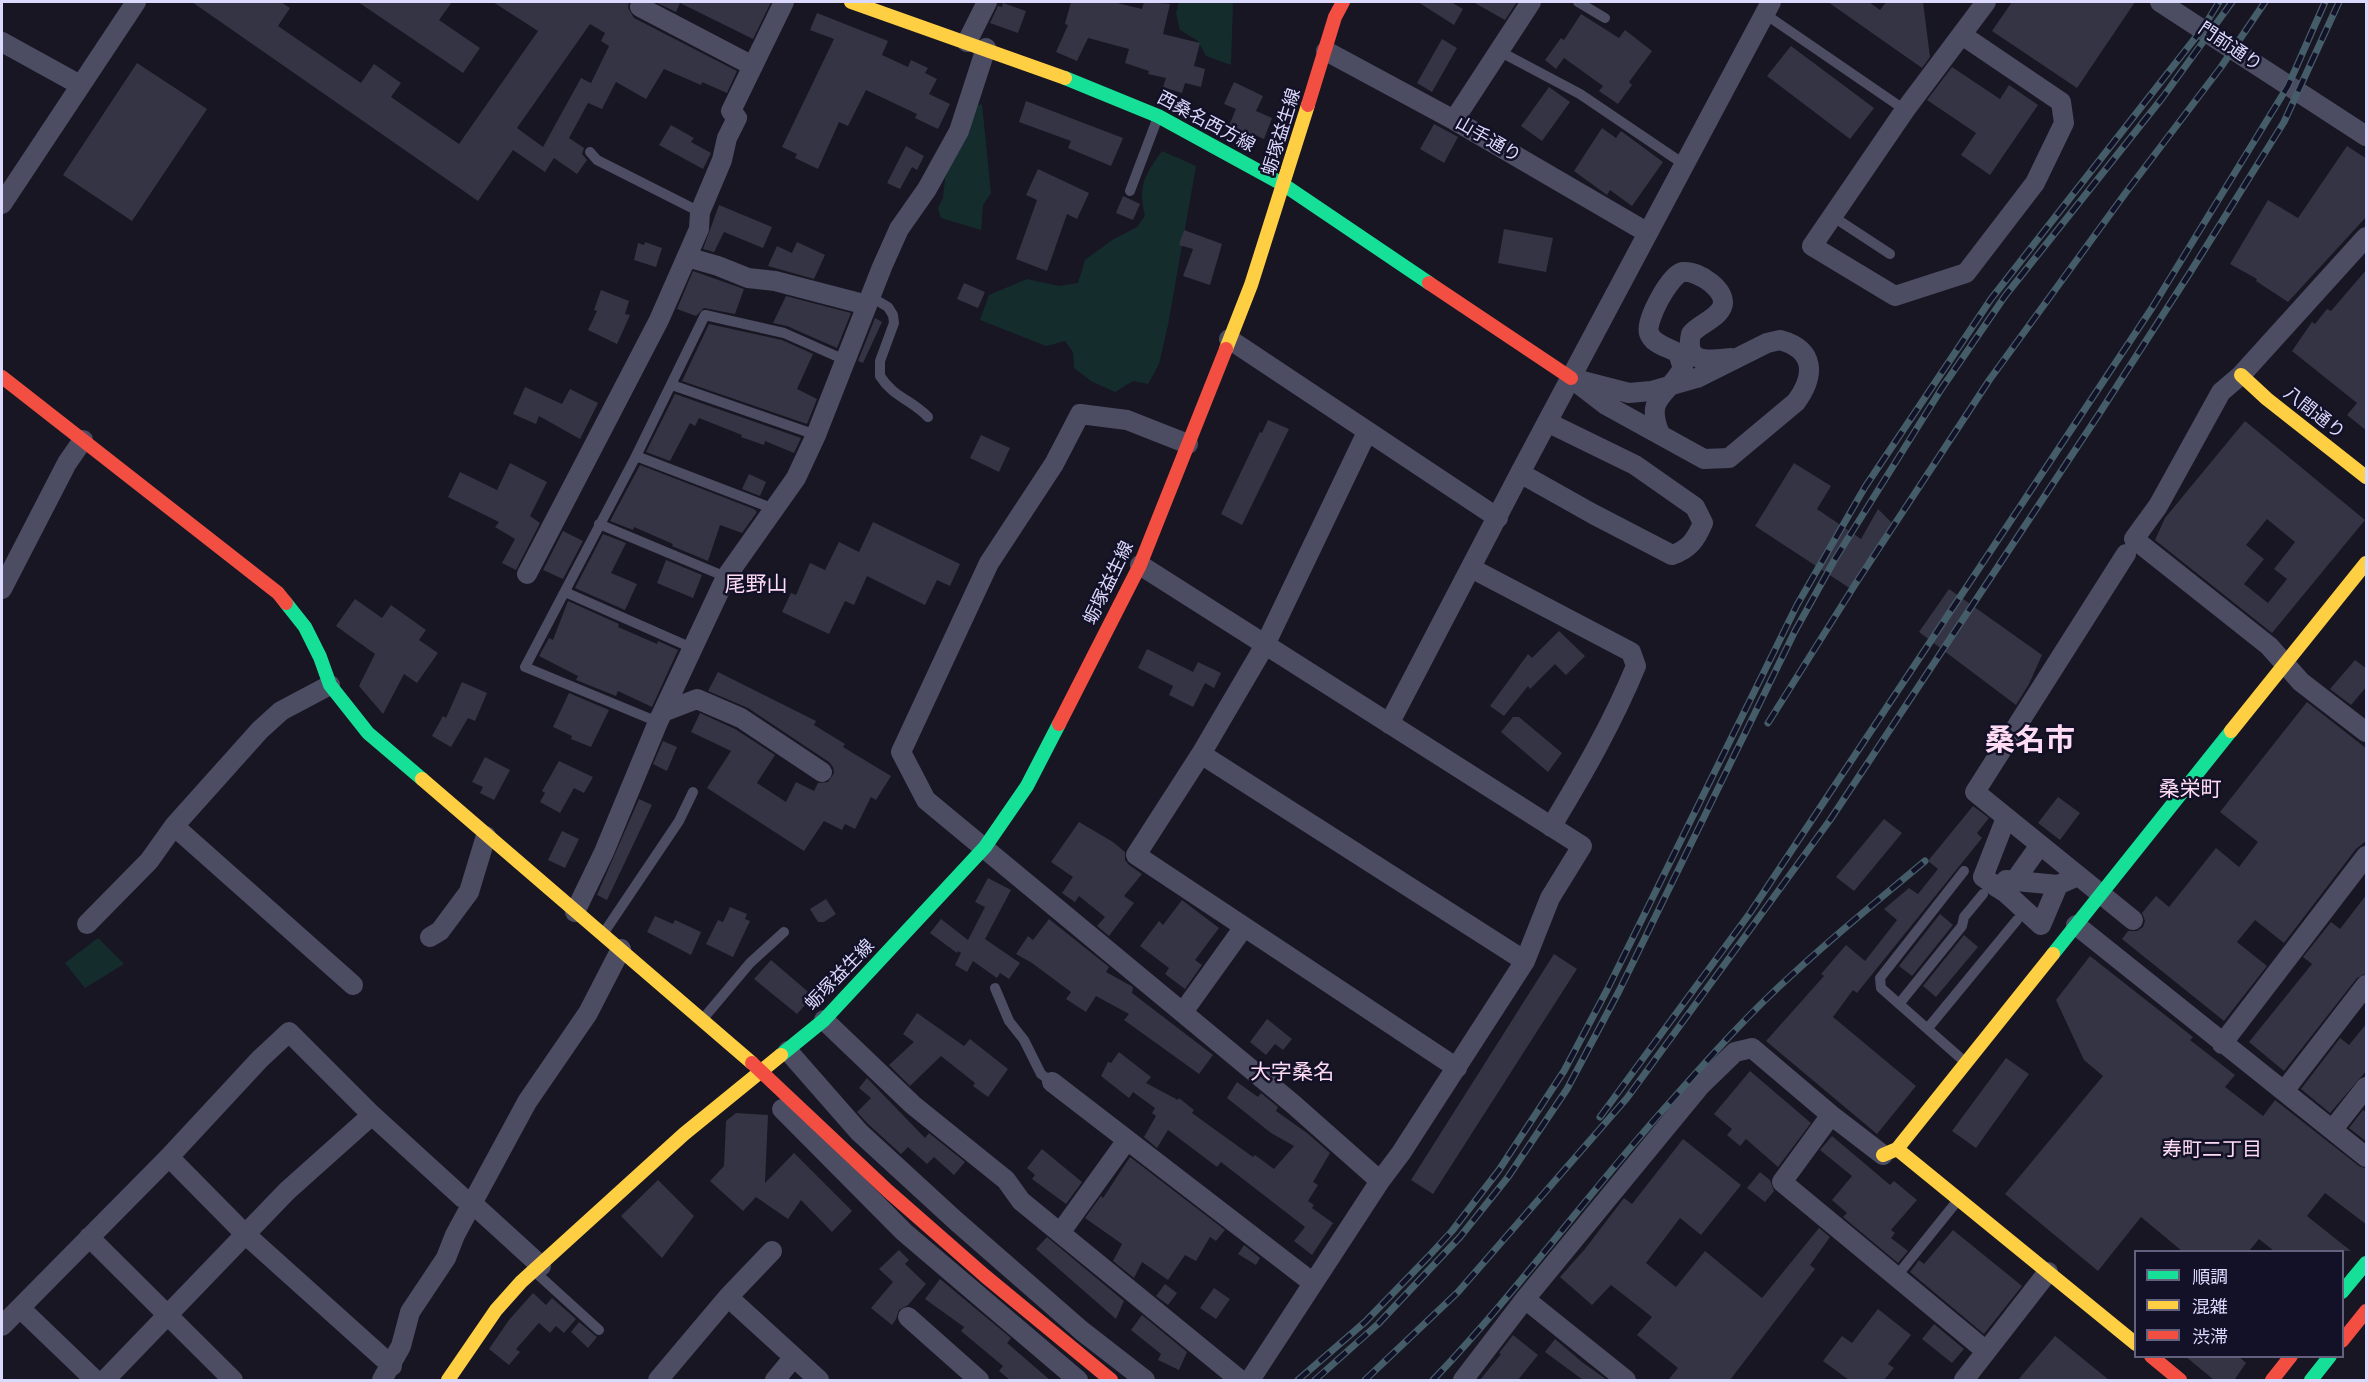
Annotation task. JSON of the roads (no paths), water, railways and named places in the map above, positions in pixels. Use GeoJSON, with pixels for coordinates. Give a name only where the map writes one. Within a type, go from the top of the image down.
{"type":"FeatureCollection","features":[{"type":"Feature","properties":{"kind":"main road","name":"西桑名西方線"},"geometry":{"type":"LineString","coordinates":[[851,2],[1085,85],[1158,116],[1284,185],[1571,378]]}},
{"type":"Feature","properties":{"kind":"main road","name":"蛎塚益生線"},"geometry":{"type":"LineString","coordinates":[[448,1380],[496,1310],[537,1268],[684,1134],[824,1020],[985,847],[1027,786],[1140,565],[1251,285],[1339,6]]}},
{"type":"Feature","properties":{"kind":"main road","name":"八間通り"},"geometry":{"type":"LineString","coordinates":[[2241,375],[2267,399],[2367,477]]}},
{"type":"Feature","properties":{"kind":"main road"},"geometry":{"type":"LineString","coordinates":[[3,380],[278,593],[305,627],[320,657],[330,685],[368,733],[702,1020],[757,1076],[985,1276],[1111,1380]]}},
{"type":"Feature","properties":{"kind":"main road"},"geometry":{"type":"LineString","coordinates":[[2134,1342],[1959,1200],[1890,1152],[1967,1064],[2367,563]]}},
{"type":"Feature","properties":{"kind":"main road"},"geometry":{"type":"LineString","coordinates":[[2344,1292],[2367,1263]]}},
{"type":"Feature","properties":{"kind":"main road"},"geometry":{"type":"LineString","coordinates":[[2344,1340],[2367,1311]]}},
{"type":"Feature","properties":{"kind":"main road"},"geometry":{"type":"LineString","coordinates":[[2153,1358],[2180,1380]]}},
{"type":"Feature","properties":{"kind":"main road"},"geometry":{"type":"LineString","coordinates":[[2272,1380],[2289,1358]]}},
{"type":"Feature","properties":{"kind":"main road"},"geometry":{"type":"LineString","coordinates":[[2311,1380],[2328,1358]]}},
{"type":"Feature","properties":{"kind":"street"},"geometry":{"type":"LineString","coordinates":[[2,204],[8,183],[80,86],[136,2]]}},
{"type":"Feature","properties":{"kind":"street"},"geometry":{"type":"LineString","coordinates":[[527,574],[659,320],[699,229],[700,212],[722,160],[727,138],[737,118],[731,111],[784,2]]}},
{"type":"Feature","properties":{"kind":"street"},"geometry":{"type":"LineString","coordinates":[[575,912],[604,852],[661,717],[726,576],[796,478],[816,435],[899,230],[927,189],[959,131],[987,2]]}},
{"type":"Feature","properties":{"kind":"street"},"geometry":{"type":"LineString","coordinates":[[1454,120],[1497,50],[1531,2]]}},
{"type":"Feature","properties":{"kind":"street"},"geometry":{"type":"LineString","coordinates":[[1962,35],[2061,102],[2064,123],[2035,183],[1966,273],[1895,296],[1812,246],[1905,110],[1986,2]]}},
{"type":"Feature","properties":{"kind":"street","name":"門前通り"},"geometry":{"type":"LineString","coordinates":[[2160,2],[2367,136]]}},
{"type":"Feature","properties":{"kind":"street"},"geometry":{"type":"LineString","coordinates":[[640,7],[753,66]]}},
{"type":"Feature","properties":{"kind":"street"},"geometry":{"type":"LineString","coordinates":[[1389,724],[1768,8]]}},
{"type":"Feature","properties":{"kind":"street"},"geometry":{"type":"LineString","coordinates":[[2,42],[80,86]]}},
{"type":"Feature","properties":{"kind":"street","name":"山手通り"},"geometry":{"type":"LineString","coordinates":[[1326,51],[1454,120],[1648,233]]}},
{"type":"Feature","properties":{"kind":"street"},"geometry":{"type":"LineString","coordinates":[[2367,237],[2241,375],[2221,392],[2158,506],[2134,539],[2269,646],[2301,682],[2367,732]]}},
{"type":"Feature","properties":{"kind":"street"},"geometry":{"type":"LineString","coordinates":[[687,257],[748,278],[786,283],[869,301]]}},
{"type":"Feature","properties":{"kind":"street"},"geometry":{"type":"LineString","coordinates":[[1660,434],[1654,412],[1655,404],[1683,368],[1678,353],[1653,340],[1648,322],[1672,278],[1683,272],[1695,274],[1718,288],[1724,298],[1720,311],[1691,334],[1690,347],[1694,356],[1701,360],[1737,358]]}},
{"type":"Feature","properties":{"kind":"street"},"geometry":{"type":"LineString","coordinates":[[1229,339],[1498,518]]}},
{"type":"Feature","properties":{"kind":"street"},"geometry":{"type":"LineString","coordinates":[[1780,340],[1792,344],[1803,352],[1809,364],[1810,378],[1796,402],[1729,458],[1704,459],[1606,405],[1571,378],[1629,393],[1665,389],[1715,370],[1767,343],[1780,340]]}},
{"type":"Feature","properties":{"kind":"street"},"geometry":{"type":"LineString","coordinates":[[1188,444],[1127,420],[1080,414],[1054,464],[989,563],[901,752],[926,800],[1293,1104],[1380,1181]]}},
{"type":"Feature","properties":{"kind":"street"},"geometry":{"type":"LineString","coordinates":[[1520,473],[1672,555],[1685,550],[1696,540],[1703,523],[1695,507],[1635,465],[1547,422]]}},
{"type":"Feature","properties":{"kind":"street"},"geometry":{"type":"LineString","coordinates":[[1367,432],[1265,645],[1201,754],[1136,855],[1456,1068]]}},
{"type":"Feature","properties":{"kind":"street"},"geometry":{"type":"LineString","coordinates":[[2,589],[67,463],[83,440]]}},
{"type":"Feature","properties":{"kind":"street"},"geometry":{"type":"LineString","coordinates":[[2121,527],[2129,556],[1975,792],[2133,920]]}},
{"type":"Feature","properties":{"kind":"street"},"geometry":{"type":"LineString","coordinates":[[1140,565],[1582,846],[1550,898],[1525,961],[1250,1380]]}},
{"type":"Feature","properties":{"kind":"street"},"geometry":{"type":"LineString","coordinates":[[1471,568],[1630,652],[1636,666],[1621,703],[1594,755],[1551,827]]}},
{"type":"Feature","properties":{"kind":"street"},"geometry":{"type":"LineString","coordinates":[[87,924],[149,861],[174,826],[260,730],[281,711],[330,685]]}},
{"type":"Feature","properties":{"kind":"street"},"geometry":{"type":"LineString","coordinates":[[661,717],[697,699],[741,718],[822,772]]}},
{"type":"Feature","properties":{"kind":"street"},"geometry":{"type":"LineString","coordinates":[[1201,754],[1525,961]]}},
{"type":"Feature","properties":{"kind":"street"},"geometry":{"type":"LineString","coordinates":[[2006,818],[1983,886],[2058,885],[2078,876]]}},
{"type":"Feature","properties":{"kind":"street"},"geometry":{"type":"LineString","coordinates":[[174,826],[353,985]]}},
{"type":"Feature","properties":{"kind":"street"},"geometry":{"type":"LineString","coordinates":[[430,937],[440,931],[469,892],[486,836]]}},
{"type":"Feature","properties":{"kind":"street"},"geometry":{"type":"LineString","coordinates":[[2011,887],[2040,845]]}},
{"type":"Feature","properties":{"kind":"street"},"geometry":{"type":"LineString","coordinates":[[2222,1044],[2367,856]]}},
{"type":"Feature","properties":{"kind":"street"},"geometry":{"type":"LineString","coordinates":[[2011,887],[2041,925],[2058,885]]}},
{"type":"Feature","properties":{"kind":"street"},"geometry":{"type":"LineString","coordinates":[[2076,925],[2222,1044],[2367,1157]]}},
{"type":"Feature","properties":{"kind":"street"},"geometry":{"type":"LineString","coordinates":[[1183,1012],[1244,927]]}},
{"type":"Feature","properties":{"kind":"street"},"geometry":{"type":"LineString","coordinates":[[169,1157],[387,1373],[401,1346],[410,1312],[446,1258],[455,1235],[527,1102],[588,1014],[621,949]]}},
{"type":"Feature","properties":{"kind":"street"},"geometry":{"type":"LineString","coordinates":[[2284,1091],[2367,985]]}},
{"type":"Feature","properties":{"kind":"street"},"geometry":{"type":"LineString","coordinates":[[824,1020],[884,1078],[1006,1180],[1021,1201],[1240,1380]]}},
{"type":"Feature","properties":{"kind":"street"},"geometry":{"type":"LineString","coordinates":[[2,1326],[169,1157],[260,1059],[289,1032],[372,1115],[463,1198],[473,1204],[537,1268]]}},
{"type":"Feature","properties":{"kind":"street"},"geometry":{"type":"LineString","coordinates":[[1463,1380],[1525,1299],[1701,1085],[1735,1052],[1752,1048],[1831,1116],[1890,1152]]}},
{"type":"Feature","properties":{"kind":"street"},"geometry":{"type":"LineString","coordinates":[[788,1051],[867,1139],[956,1221],[1083,1331],[1145,1380]]}},
{"type":"Feature","properties":{"kind":"street"},"geometry":{"type":"LineString","coordinates":[[757,1076],[904,1232],[1078,1380]]}},
{"type":"Feature","properties":{"kind":"street"},"geometry":{"type":"LineString","coordinates":[[1052,1082],[1313,1283]]}},
{"type":"Feature","properties":{"kind":"street"},"geometry":{"type":"LineString","coordinates":[[2333,1129],[2367,1087]]}},
{"type":"Feature","properties":{"kind":"street"},"geometry":{"type":"LineString","coordinates":[[105,1380],[287,1191],[372,1115]]}},
{"type":"Feature","properties":{"kind":"street"},"geometry":{"type":"LineString","coordinates":[[1831,1116],[1782,1182],[1986,1351]]}},
{"type":"Feature","properties":{"kind":"street"},"geometry":{"type":"LineString","coordinates":[[1060,1233],[1127,1140]]}},
{"type":"Feature","properties":{"kind":"street"},"geometry":{"type":"LineString","coordinates":[[89,1237],[233,1380]]}},
{"type":"Feature","properties":{"kind":"street"},"geometry":{"type":"LineString","coordinates":[[658,1380],[728,1297],[772,1251]]}},
{"type":"Feature","properties":{"kind":"street"},"geometry":{"type":"LineString","coordinates":[[1964,1380],[2048,1272]]}},
{"type":"Feature","properties":{"kind":"street"},"geometry":{"type":"LineString","coordinates":[[728,1297],[819,1380]]}},
{"type":"Feature","properties":{"kind":"street"},"geometry":{"type":"LineString","coordinates":[[1525,1299],[1626,1380]]}},
{"type":"Feature","properties":{"kind":"street"},"geometry":{"type":"LineString","coordinates":[[20,1308],[95,1380]]}},
{"type":"Feature","properties":{"kind":"street"},"geometry":{"type":"LineString","coordinates":[[908,1317],[979,1380]]}},
{"type":"Feature","properties":{"kind":"street"},"geometry":{"type":"LineString","coordinates":[[775,1380],[794,1357]]}},
{"type":"Feature","properties":{"kind":"lane"},"geometry":{"type":"LineString","coordinates":[[1578,2],[1605,18]]}},
{"type":"Feature","properties":{"kind":"lane"},"geometry":{"type":"LineString","coordinates":[[1768,8],[1905,110]]}},
{"type":"Feature","properties":{"kind":"lane"},"geometry":{"type":"LineString","coordinates":[[1497,50],[1580,94],[1685,165]]}},
{"type":"Feature","properties":{"kind":"lane"},"geometry":{"type":"LineString","coordinates":[[1131,191],[1158,116]]}},
{"type":"Feature","properties":{"kind":"lane"},"geometry":{"type":"LineString","coordinates":[[590,152],[597,160],[700,212]]}},
{"type":"Feature","properties":{"kind":"lane"},"geometry":{"type":"LineString","coordinates":[[1832,216],[1890,254]]}},
{"type":"Feature","properties":{"kind":"lane"},"geometry":{"type":"LineString","coordinates":[[869,301],[888,307],[894,315],[894,323],[880,361],[879,376],[896,396],[921,410],[928,417]]}},
{"type":"Feature","properties":{"kind":"lane"},"geometry":{"type":"LineString","coordinates":[[661,717],[525,667],[636,456],[705,315],[784,333],[845,360]]}},
{"type":"Feature","properties":{"kind":"lane"},"geometry":{"type":"LineString","coordinates":[[672,385],[816,435]]}},
{"type":"Feature","properties":{"kind":"lane"},"geometry":{"type":"LineString","coordinates":[[636,456],[774,509]]}},
{"type":"Feature","properties":{"kind":"lane"},"geometry":{"type":"LineString","coordinates":[[599,524],[726,576]]}},
{"type":"Feature","properties":{"kind":"lane"},"geometry":{"type":"LineString","coordinates":[[565,592],[692,648]]}},
{"type":"Feature","properties":{"kind":"lane"},"geometry":{"type":"LineString","coordinates":[[603,934],[679,821],[693,792]]}},
{"type":"Feature","properties":{"kind":"lane"},"geometry":{"type":"LineString","coordinates":[[1964,871],[1880,978],[1881,988],[1967,1064]]}},
{"type":"Feature","properties":{"kind":"lane"},"geometry":{"type":"LineString","coordinates":[[1899,1004],[1962,926],[1964,917],[1983,886]]}},
{"type":"Feature","properties":{"kind":"lane"},"geometry":{"type":"LineString","coordinates":[[1928,1028],[2017,920]]}},
{"type":"Feature","properties":{"kind":"lane"},"geometry":{"type":"LineString","coordinates":[[702,1020],[750,963],[784,932]]}},
{"type":"Feature","properties":{"kind":"lane"},"geometry":{"type":"LineString","coordinates":[[995,988],[1009,1021],[1024,1040],[1041,1074],[1052,1082]]}},
{"type":"Feature","properties":{"kind":"lane"},"geometry":{"type":"LineString","coordinates":[[1896,1277],[1959,1200]]}},
{"type":"Feature","properties":{"kind":"lane"},"geometry":{"type":"LineString","coordinates":[[537,1268],[599,1330]]}},
{"type":"Feature","properties":{"kind":"railway"},"geometry":{"type":"LineString","coordinates":[[1298,1380],[1365,1322],[1428,1257],[1452,1231],[1499,1170],[1564,1071],[1607,990],[1797,605],[1865,487],[1991,299],[2203,28],[2219,2]]}},
{"type":"Feature","properties":{"kind":"railway"},"geometry":{"type":"LineString","coordinates":[[1315,1380],[1378,1324],[1460,1237],[1508,1177],[1567,1089],[1619,991],[1795,631],[1835,559],[1942,388],[2005,296],[2163,97],[2232,2]]}},
{"type":"Feature","properties":{"kind":"railway"},"geometry":{"type":"LineString","coordinates":[[1768,723],[1856,583],[1990,379],[2221,67],[2265,2]]}},
{"type":"Feature","properties":{"kind":"railway"},"geometry":{"type":"LineString","coordinates":[[1600,1117],[1750,913],[2152,308],[2288,86],[2325,2]]}},
{"type":"Feature","properties":{"kind":"railway"},"geometry":{"type":"LineString","coordinates":[[1365,1380],[1458,1292],[1627,1098],[1830,820],[2099,414],[2284,122],[2339,2]]}},
{"type":"Feature","properties":{"kind":"railway"},"geometry":{"type":"LineString","coordinates":[[1433,1380],[1494,1312],[1641,1136],[1731,1035],[1762,1003],[1842,930],[1925,861]]}},
{"type":"Feature","properties":{"kind":"district","name":"尾野山"},"geometry":{"type":"Point","coordinates":[756,585]}},
{"type":"Feature","properties":{"kind":"district","name":"桑名市"},"geometry":{"type":"Point","coordinates":[2030,741]}},
{"type":"Feature","properties":{"kind":"district","name":"桑栄町"},"geometry":{"type":"Point","coordinates":[2190,790]}},
{"type":"Feature","properties":{"kind":"district","name":"大字桑名"},"geometry":{"type":"Point","coordinates":[1292,1073]}},
{"type":"Feature","properties":{"kind":"district","name":"寿町二丁目"},"geometry":{"type":"Point","coordinates":[2212,1150]}}]}
